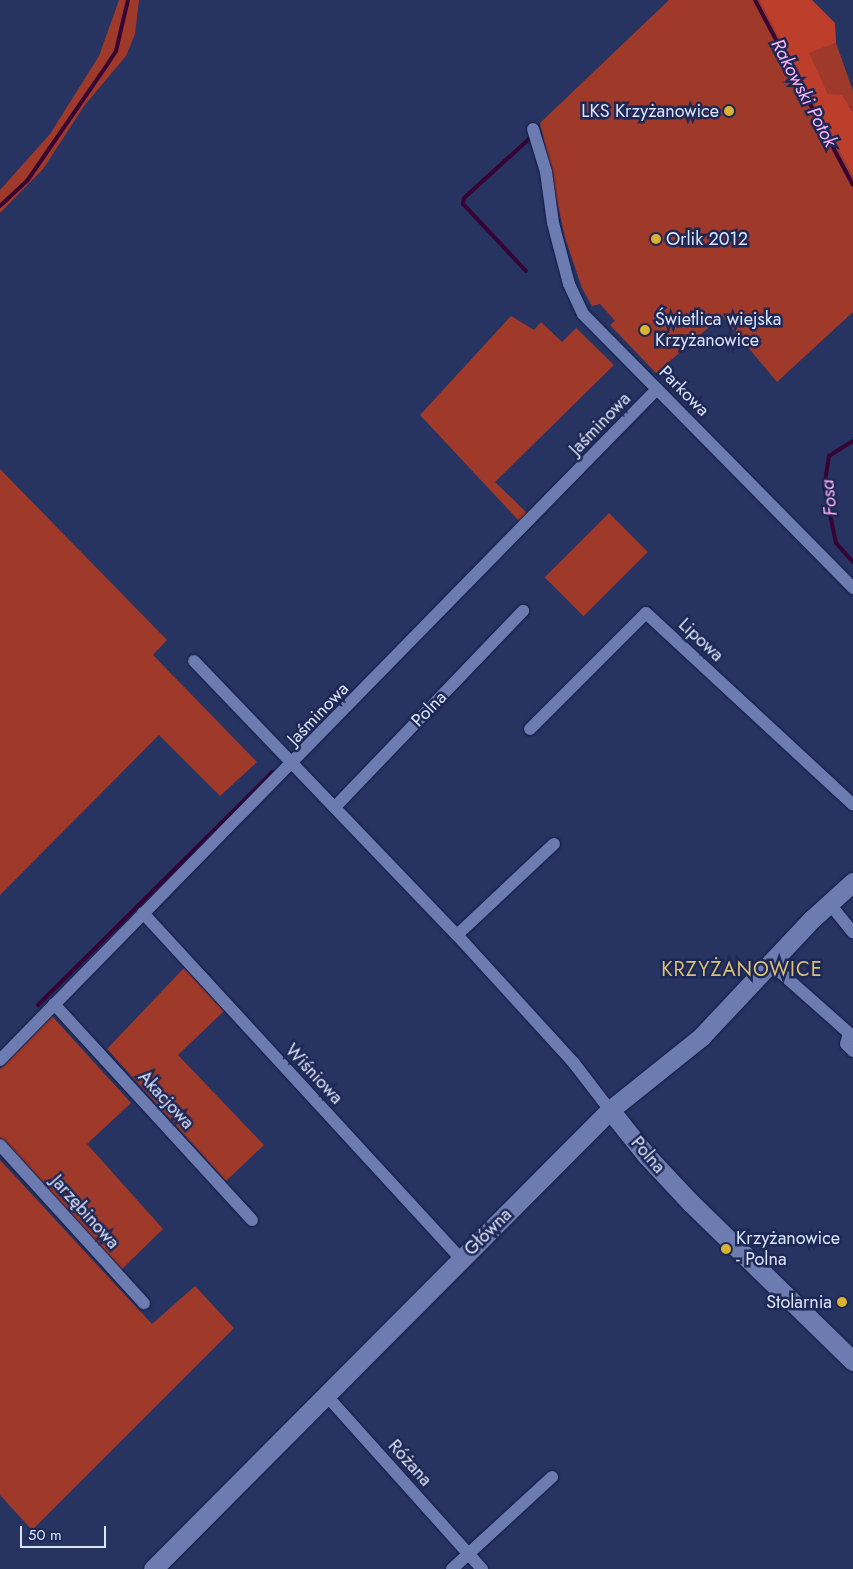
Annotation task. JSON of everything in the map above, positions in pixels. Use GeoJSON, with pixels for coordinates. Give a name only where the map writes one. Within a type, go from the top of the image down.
{"type":"FeatureCollection","features":[{"type":"Feature","properties":{"kind":"street","name":"Parkowa"},"geometry":{"type":"LineString","coordinates":[[533,129],[546,172],[553,223],[569,284],[584,314],[853,588]]}},
{"type":"Feature","properties":{"kind":"street","name":"Jaśminowa"},"geometry":{"type":"LineString","coordinates":[[0,1060],[142,913],[294,764],[657,389]]}},
{"type":"Feature","properties":{"kind":"street","name":"Polna"},"geometry":{"type":"LineString","coordinates":[[335,807],[522,611]]}},
{"type":"Feature","properties":{"kind":"street","name":"Lipowa"},"geometry":{"type":"LineString","coordinates":[[530,730],[646,613],[853,805]]}},
{"type":"Feature","properties":{"kind":"street","name":"Polna"},"geometry":{"type":"LineString","coordinates":[[194,662],[457,935],[579,1070],[646,1155],[690,1202],[853,1361]]}},
{"type":"Feature","properties":{"kind":"street"},"geometry":{"type":"LineString","coordinates":[[457,935],[554,844]]}},
{"type":"Feature","properties":{"kind":"street","name":"Główna"},"geometry":{"type":"LineString","coordinates":[[153,1569],[610,1110],[701,1037],[830,903],[853,882]]}},
{"type":"Feature","properties":{"kind":"street"},"geometry":{"type":"LineString","coordinates":[[830,903],[853,933]]}},
{"type":"Feature","properties":{"kind":"street","name":"Wiśniowa"},"geometry":{"type":"LineString","coordinates":[[142,913],[460,1259]]}},
{"type":"Feature","properties":{"kind":"street"},"geometry":{"type":"LineString","coordinates":[[771,964],[849,1033],[846,1044],[853,1051]]}},
{"type":"Feature","properties":{"kind":"street","name":"Akacjowa"},"geometry":{"type":"LineString","coordinates":[[54,1004],[252,1220]]}},
{"type":"Feature","properties":{"kind":"street","name":"Jarzębinowa"},"geometry":{"type":"LineString","coordinates":[[0,1144],[144,1303]]}},
{"type":"Feature","properties":{"kind":"street","name":"Różana"},"geometry":{"type":"LineString","coordinates":[[326,1395],[482,1569]]}},
{"type":"Feature","properties":{"kind":"street"},"geometry":{"type":"LineString","coordinates":[[452,1569],[552,1477]]}},
{"type":"Feature","properties":{"kind":"shaded area"},"geometry":{"type":"Polygon","coordinates":[[[119,0],[139,0],[135,34],[126,56],[84,106],[43,169],[0,213],[0,190],[50,134],[99,56],[119,0]]]}},
{"type":"Feature","properties":{"kind":"shaded area"},"geometry":{"type":"Polygon","coordinates":[[[669,0],[759,0],[853,177],[853,312],[777,382],[722,316],[656,373],[610,325],[615,321],[600,304],[592,306],[582,288],[565,238],[540,123],[669,0]]]}},
{"type":"Feature","properties":{"kind":"shaded area"},"geometry":{"type":"Polygon","coordinates":[[[759,0],[812,0],[835,23],[836,43],[809,53],[828,94],[842,95],[853,112],[853,177],[759,0]]]}},
{"type":"Feature","properties":{"kind":"shaded area"},"geometry":{"type":"Polygon","coordinates":[[[836,43],[853,91],[853,112],[850,106],[828,94],[808,53],[836,43]]]}},
{"type":"Feature","properties":{"kind":"shaded area"},"geometry":{"type":"Polygon","coordinates":[[[511,316],[534,330],[541,322],[562,342],[576,328],[614,365],[495,482],[529,515],[521,523],[420,415],[511,316]]]}},
{"type":"Feature","properties":{"kind":"shaded area"},"geometry":{"type":"Polygon","coordinates":[[[0,469],[167,640],[153,655],[257,762],[220,796],[159,735],[0,895],[0,469]]]}},
{"type":"Feature","properties":{"kind":"shaded area"},"geometry":{"type":"Polygon","coordinates":[[[609,513],[648,552],[584,616],[545,577],[609,513]]]}},
{"type":"Feature","properties":{"kind":"shaded area"},"geometry":{"type":"Polygon","coordinates":[[[184,968],[224,1011],[178,1055],[264,1145],[226,1181],[107,1049],[184,968]]]}},
{"type":"Feature","properties":{"kind":"shaded area"},"geometry":{"type":"Polygon","coordinates":[[[52,1016],[131,1103],[87,1144],[163,1229],[121,1270],[0,1138],[0,1069],[52,1016]]]}},
{"type":"Feature","properties":{"kind":"shaded area"},"geometry":{"type":"Polygon","coordinates":[[[0,1160],[152,1324],[195,1286],[234,1328],[32,1530],[0,1495],[0,1160]]]}},
{"type":"Feature","properties":{"kind":"waterway"},"geometry":{"type":"LineString","coordinates":[[0,206],[27,181],[116,51],[128,0]]}},
{"type":"Feature","properties":{"kind":"waterway","name":"Rakowski Potok"},"geometry":{"type":"LineString","coordinates":[[755,0],[853,185]]}},
{"type":"Feature","properties":{"kind":"waterway"},"geometry":{"type":"LineString","coordinates":[[526,271],[463,204],[464,198],[529,139]]}},
{"type":"Feature","properties":{"kind":"waterway","name":"Fosa"},"geometry":{"type":"LineString","coordinates":[[853,441],[829,456],[824,486],[836,543],[853,562]]}},
{"type":"Feature","properties":{"kind":"waterway"},"geometry":{"type":"LineString","coordinates":[[38,1005],[273,772]]}},
{"type":"Feature","properties":{"kind":"place","name":"LKS Krzyżanowice"},"geometry":{"type":"Point","coordinates":[729,111]}},
{"type":"Feature","properties":{"kind":"place","name":"Orlik 2012"},"geometry":{"type":"Point","coordinates":[656,239]}},
{"type":"Feature","properties":{"kind":"place","name":"Świetlica wiejska Krzyżanowice"},"geometry":{"type":"Point","coordinates":[645,330]}},
{"type":"Feature","properties":{"kind":"place","name":"Krzyżanowice - Polna"},"geometry":{"type":"Point","coordinates":[726,1249]}},
{"type":"Feature","properties":{"kind":"place","name":"Stolarnia"},"geometry":{"type":"Point","coordinates":[842,1302]}},
{"type":"Feature","properties":{"kind":"district","name":"KRZYŻANOWICE"},"geometry":{"type":"Point","coordinates":[742,969]}}]}
